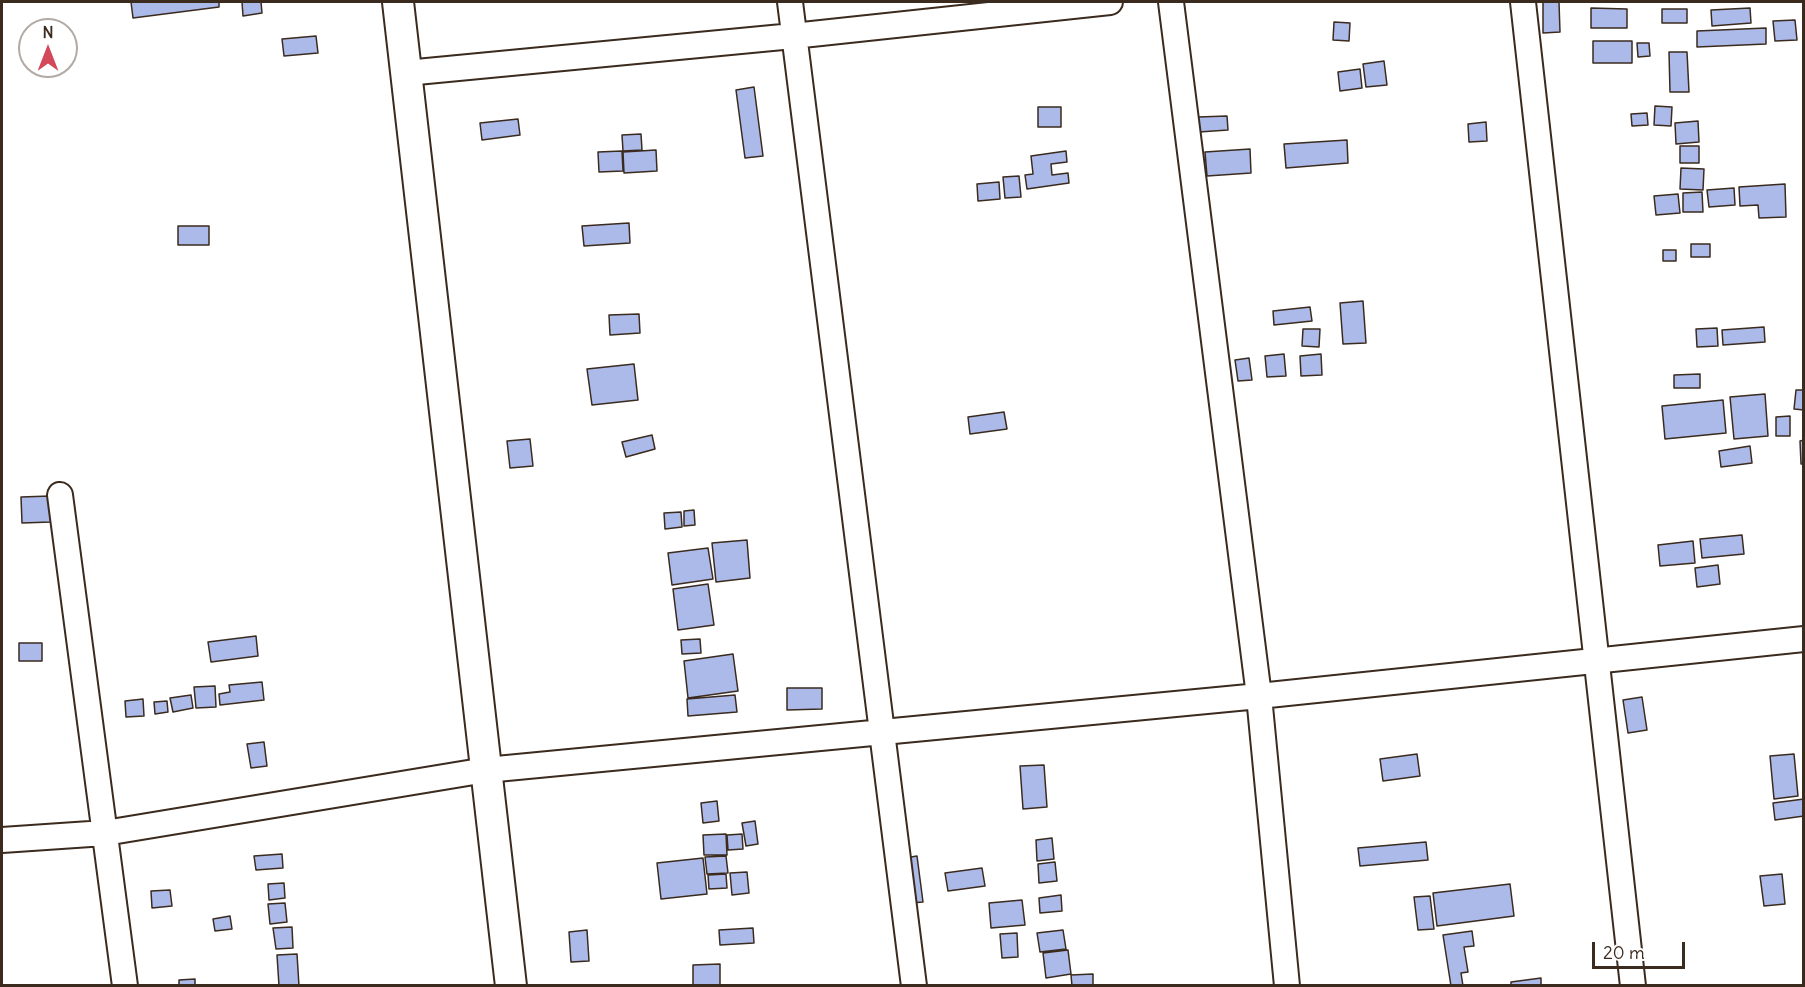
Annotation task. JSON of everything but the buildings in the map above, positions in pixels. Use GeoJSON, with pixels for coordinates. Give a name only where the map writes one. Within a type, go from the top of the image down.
{"type":"FeatureCollection","features":[{"type":"Feature","properties":{"kind":"street"},"geometry":{"type":"LineString","coordinates":[[398,2],[511,986]]}},
{"type":"Feature","properties":{"kind":"street"},"geometry":{"type":"LineString","coordinates":[[790,2],[914,986]]}},
{"type":"Feature","properties":{"kind":"street"},"geometry":{"type":"LineString","coordinates":[[406,73],[793,36],[1110,2]]}},
{"type":"Feature","properties":{"kind":"street"},"geometry":{"type":"LineString","coordinates":[[1171,2],[1259,696],[1287,986]]}},
{"type":"Feature","properties":{"kind":"street"},"geometry":{"type":"LineString","coordinates":[[1523,2],[1633,986]]}},
{"type":"Feature","properties":{"kind":"street"},"geometry":{"type":"LineString","coordinates":[[60,495],[125,986]]}},
{"type":"Feature","properties":{"kind":"street"},"geometry":{"type":"LineString","coordinates":[[2,840],[105,833],[486,770],[1259,696],[1803,639]]}}]}
